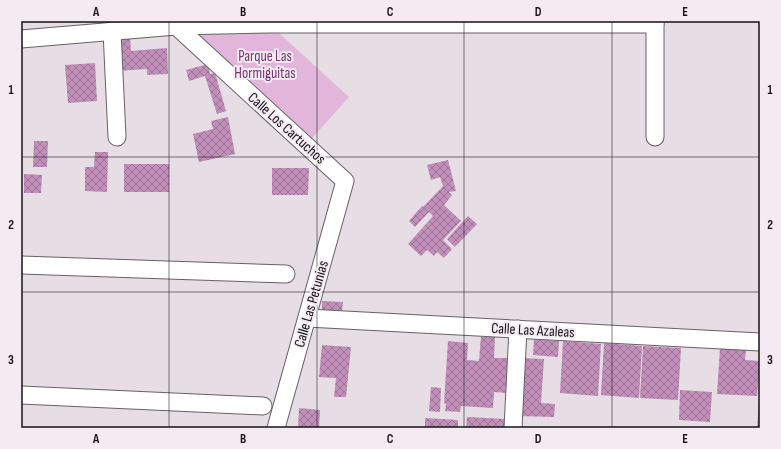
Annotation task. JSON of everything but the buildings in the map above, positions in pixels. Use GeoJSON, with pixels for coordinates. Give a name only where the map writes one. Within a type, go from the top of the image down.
{"type":"FeatureCollection","features":[{"type":"Feature","properties":{"kind":"street"},"geometry":{"type":"LineString","coordinates":[[21,39],[92,27],[112,31],[176,26],[268,24],[656,23],[655,137]]}},
{"type":"Feature","properties":{"kind":"street","name":"Calle Los Cartuchos"},"geometry":{"type":"LineString","coordinates":[[176,26],[345,181]]}},
{"type":"Feature","properties":{"kind":"street"},"geometry":{"type":"LineString","coordinates":[[112,31],[117,137]]}},
{"type":"Feature","properties":{"kind":"street","name":"Calle Las Petunias"},"geometry":{"type":"LineString","coordinates":[[276,428],[345,181]]}},
{"type":"Feature","properties":{"kind":"street"},"geometry":{"type":"LineString","coordinates":[[21,265],[286,274]]}},
{"type":"Feature","properties":{"kind":"street","name":"Calle Las Azaleas"},"geometry":{"type":"LineString","coordinates":[[307,318],[760,342]]}},
{"type":"Feature","properties":{"kind":"street"},"geometry":{"type":"LineString","coordinates":[[512,428],[518,329]]}},
{"type":"Feature","properties":{"kind":"street"},"geometry":{"type":"LineString","coordinates":[[21,395],[264,406]]}},
{"type":"Feature","properties":{"kind":"green space","name":"Parque Las Hormiguitas"},"geometry":{"type":"Polygon","coordinates":[[[269,24],[349,97],[306,145],[176,26],[269,24]]]}}]}
